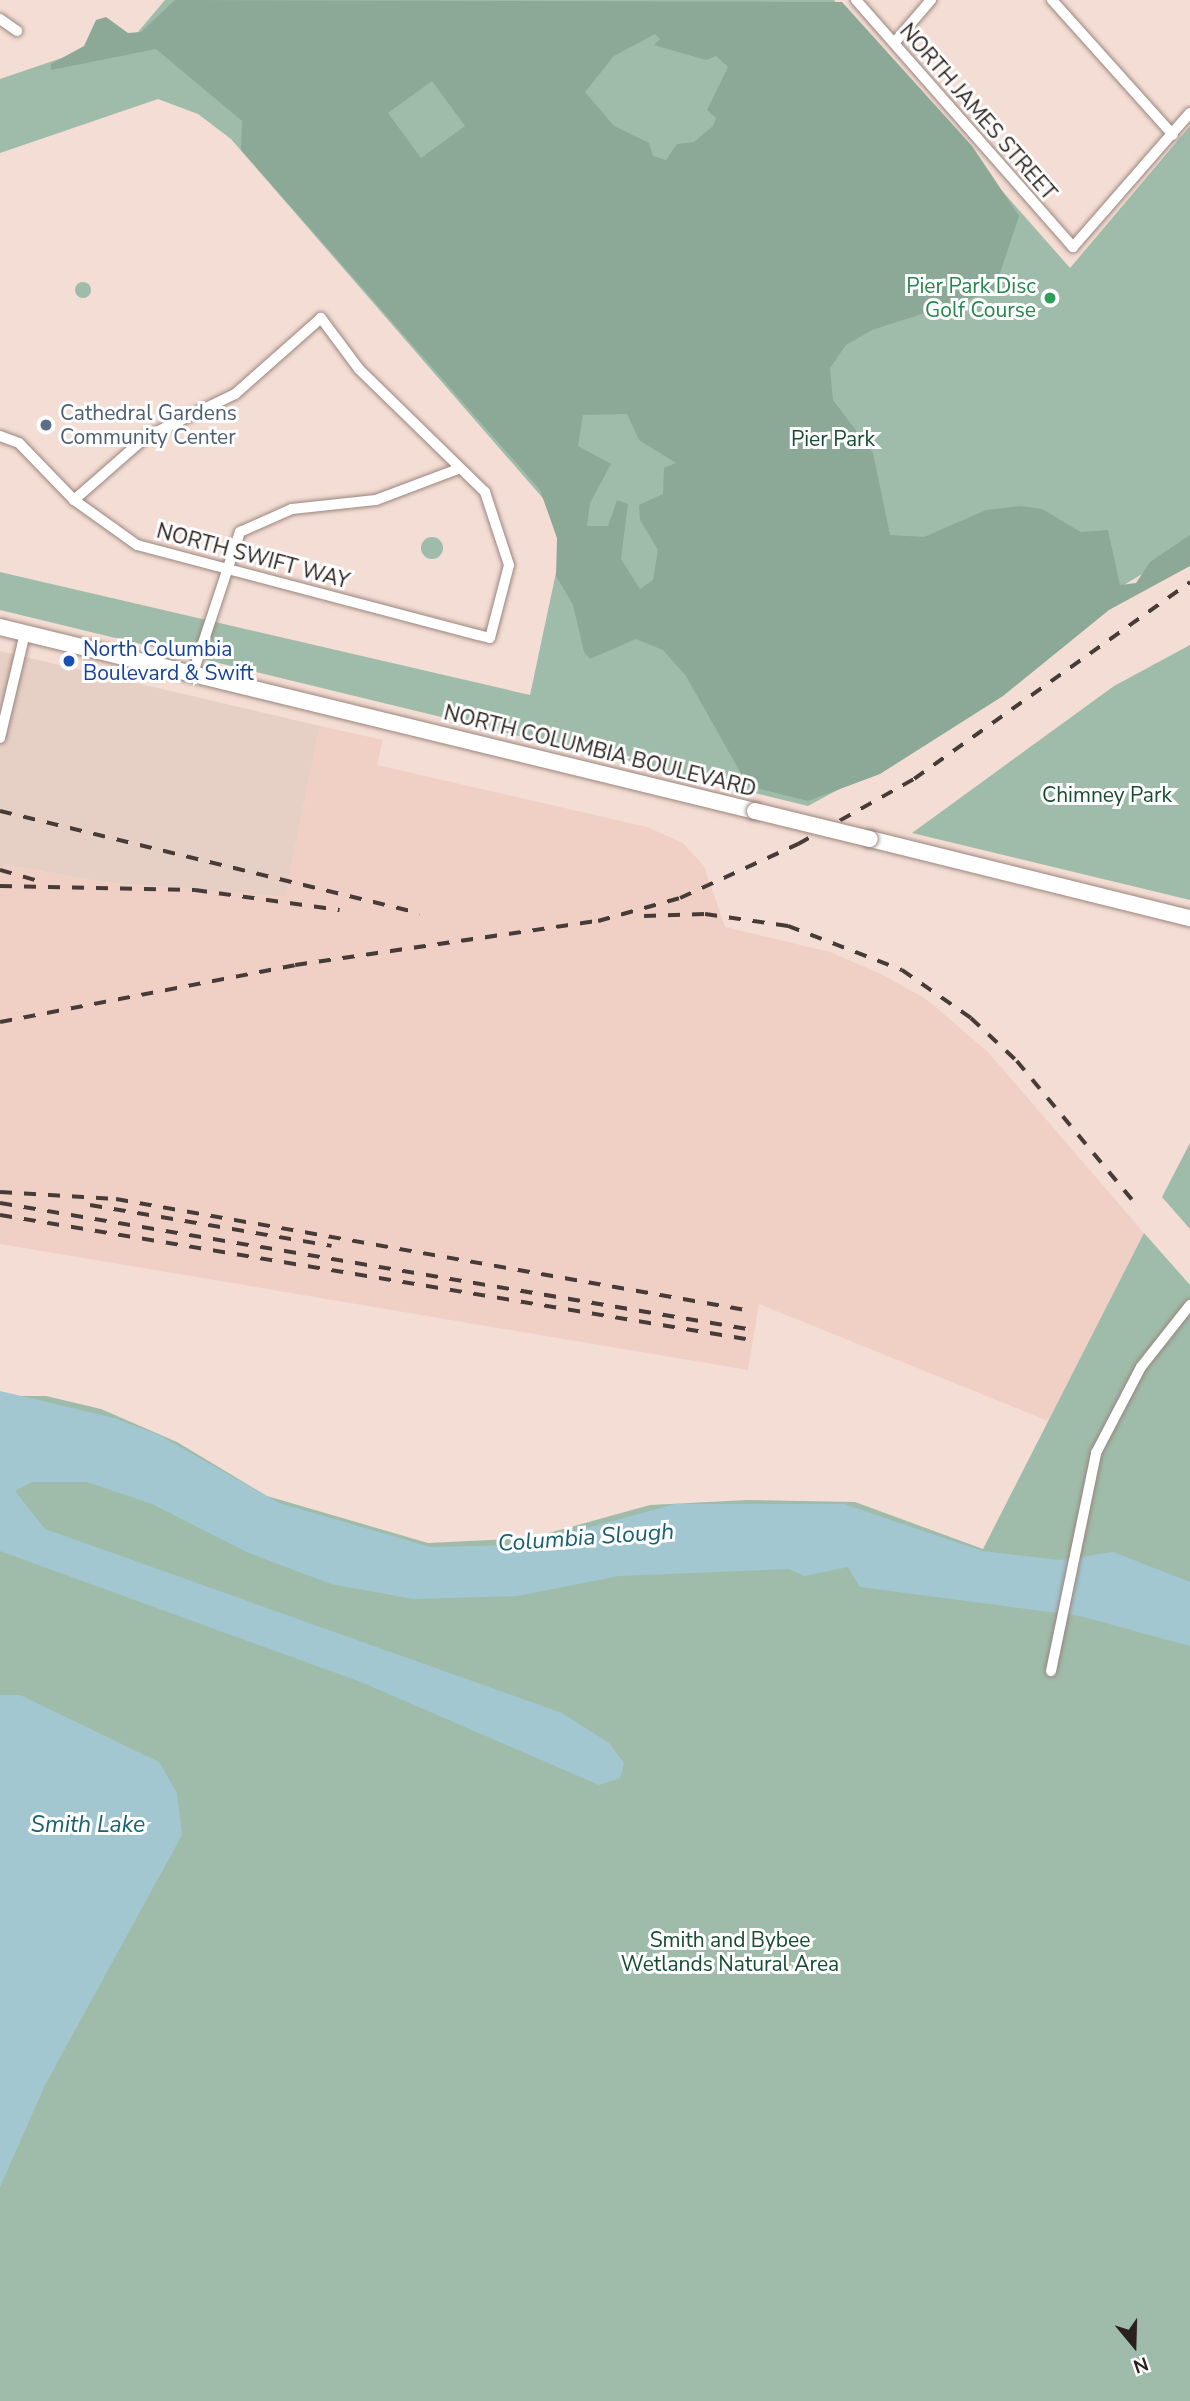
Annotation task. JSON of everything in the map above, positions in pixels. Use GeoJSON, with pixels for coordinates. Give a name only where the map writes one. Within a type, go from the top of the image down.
{"type":"FeatureCollection","features":[{"type":"Feature","properties":{"kind":"main road","name":"NORTH COLUMBIA BOULEVARD"},"geometry":{"type":"LineString","coordinates":[[0,627],[1190,918]]}},
{"type":"Feature","properties":{"kind":"street","name":"NORTH JAMES STREET"},"geometry":{"type":"LineString","coordinates":[[856,0],[1073,247],[1173,135]]}},
{"type":"Feature","properties":{"kind":"street"},"geometry":{"type":"LineString","coordinates":[[894,43],[931,0]]}},
{"type":"Feature","properties":{"kind":"street"},"geometry":{"type":"LineString","coordinates":[[1052,0],[1173,135],[1190,113]]}},
{"type":"Feature","properties":{"kind":"street"},"geometry":{"type":"LineString","coordinates":[[0,19],[17,31]]}},
{"type":"Feature","properties":{"kind":"street"},"geometry":{"type":"LineString","coordinates":[[74,500],[146,437],[235,394],[321,318],[359,369],[458,469],[376,500],[299,507],[247,527],[228,567],[193,673]]}},
{"type":"Feature","properties":{"kind":"street","name":"NORTH SWIFT WAY"},"geometry":{"type":"LineString","coordinates":[[0,436],[19,443],[74,500],[137,545],[490,638],[510,555],[485,492],[458,469]]}},
{"type":"Feature","properties":{"kind":"street"},"geometry":{"type":"LineString","coordinates":[[0,738],[24,633]]}},
{"type":"Feature","properties":{"kind":"street"},"geometry":{"type":"LineString","coordinates":[[1051,1671],[1082,1510],[1119,1402],[1190,1305]]}},
{"type":"Feature","properties":{"kind":"shaded area"},"geometry":{"type":"Polygon","coordinates":[[[0,651],[320,726],[285,897],[102,882],[5,865],[0,870],[0,651]]]}},
{"type":"Feature","properties":{"kind":"shaded area"},"geometry":{"type":"Polygon","coordinates":[[[320,726],[383,740],[377,765],[647,827],[683,843],[704,866],[725,927],[830,952],[881,974],[926,999],[988,1052],[1144,1233],[1048,1421],[759,1304],[748,1370],[0,1244],[0,870],[4,865],[102,882],[285,897],[320,726]]]}},
{"type":"Feature","properties":{"kind":"green space","name":"Pier Park"},"geometry":{"type":"Polygon","coordinates":[[[165,0],[834,0],[1070,268],[1190,126],[1190,546],[1127,583],[854,781],[808,806],[0,610],[0,572],[530,695],[557,568],[557,538],[547,503],[231,139],[198,114],[158,99],[0,153],[0,79],[138,32],[165,0]]]}},
{"type":"Feature","properties":{"kind":"green space","name":"Pier Park"},"geometry":{"type":"Polygon","coordinates":[[[175,0],[842,2],[972,146],[1019,216],[994,291],[872,330],[846,345],[830,368],[833,400],[873,453],[890,535],[924,537],[986,510],[1021,506],[1042,509],[1081,532],[1108,530],[1120,585],[1136,583],[1150,562],[1190,535],[1190,566],[1109,610],[1003,696],[880,774],[808,801],[748,786],[686,676],[663,650],[636,639],[590,659],[584,652],[573,605],[556,576],[557,538],[540,490],[241,150],[242,121],[156,49],[51,70],[51,64],[84,46],[96,20],[106,17],[128,33],[141,32],[175,0]],[[655,34],[614,56],[585,92],[614,126],[649,143],[653,156],[666,160],[677,144],[694,142],[713,126],[716,118],[707,110],[728,67],[716,56],[706,60],[654,45],[660,39],[655,34]],[[432,81],[388,113],[421,158],[465,126],[432,81]],[[627,414],[583,415],[578,446],[611,464],[590,503],[587,526],[608,526],[617,500],[628,504],[621,559],[640,589],[653,580],[658,550],[640,520],[639,505],[663,494],[664,468],[676,463],[639,440],[627,414]]]}},
{"type":"Feature","properties":{"kind":"green space"},"geometry":{"type":"Polygon","coordinates":[[[83,282],[89,284],[89,296],[83,298],[77,296],[75,290],[77,284],[83,282]]]}},
{"type":"Feature","properties":{"kind":"green space"},"geometry":{"type":"Polygon","coordinates":[[[432,537],[442,544],[443,548],[436,558],[432,559],[422,552],[421,548],[428,538],[432,537]]]}},
{"type":"Feature","properties":{"kind":"green space","name":"Chimney Park"},"geometry":{"type":"Polygon","coordinates":[[[1190,645],[1190,900],[912,833],[1114,686],[1190,645]]]}},
{"type":"Feature","properties":{"kind":"green space"},"geometry":{"type":"Polygon","coordinates":[[[1190,1143],[1190,1229],[1162,1197],[1190,1143]]]}},
{"type":"Feature","properties":{"kind":"green space","name":"Smith and Bybee Wetlands Natural Area"},"geometry":{"type":"Polygon","coordinates":[[[1144,1233],[1190,1285],[1190,2401],[0,2401],[0,1396],[46,1396],[101,1409],[177,1442],[267,1496],[428,1543],[531,1538],[650,1505],[747,1500],[855,1502],[983,1549],[1144,1233]]]}},
{"type":"Feature","properties":{"kind":"water","name":"Columbia Slough"},"geometry":{"type":"Polygon","coordinates":[[[0,1391],[114,1418],[159,1435],[279,1503],[430,1547],[525,1545],[675,1504],[844,1504],[982,1551],[1060,1560],[1113,1552],[1190,1582],[1190,1646],[1080,1616],[860,1587],[848,1567],[804,1576],[789,1569],[619,1576],[517,1596],[413,1599],[331,1584],[249,1553],[152,1504],[87,1482],[32,1482],[15,1491],[45,1529],[562,1713],[609,1743],[624,1763],[620,1778],[599,1785],[361,1682],[0,1551],[0,1391]]]}},
{"type":"Feature","properties":{"kind":"water","name":"Smith Lake"},"geometry":{"type":"Polygon","coordinates":[[[0,1695],[20,1695],[159,1762],[177,1793],[182,1835],[45,2085],[0,2187],[0,1695]]]}},
{"type":"Feature","properties":{"kind":"railway"},"geometry":{"type":"LineString","coordinates":[[0,1022],[295,965],[598,921],[680,898],[798,844],[914,779],[1190,582]]}},
{"type":"Feature","properties":{"kind":"railway"},"geometry":{"type":"LineString","coordinates":[[0,811],[420,913]]}},
{"type":"Feature","properties":{"kind":"railway"},"geometry":{"type":"LineString","coordinates":[[0,870],[36,880]]}},
{"type":"Feature","properties":{"kind":"railway"},"geometry":{"type":"LineString","coordinates":[[0,886],[195,890],[340,910]]}},
{"type":"Feature","properties":{"kind":"railway"},"geometry":{"type":"LineString","coordinates":[[644,916],[705,914],[788,926],[902,970],[971,1018],[1017,1061],[1140,1209]]}},
{"type":"Feature","properties":{"kind":"railway"},"geometry":{"type":"LineString","coordinates":[[0,1192],[116,1199],[751,1311]]}},
{"type":"Feature","properties":{"kind":"railway"},"geometry":{"type":"LineString","coordinates":[[0,1203],[747,1329]]}},
{"type":"Feature","properties":{"kind":"railway"},"geometry":{"type":"LineString","coordinates":[[90,1205],[332,1246]]}},
{"type":"Feature","properties":{"kind":"railway"},"geometry":{"type":"LineString","coordinates":[[0,1215],[746,1339]]}},
{"type":"Feature","properties":{"kind":"place","name":"Pier Park Disc Golf Course"},"geometry":{"type":"Point","coordinates":[1050,298]}},
{"type":"Feature","properties":{"kind":"place","name":"Cathedral Gardens Community Center"},"geometry":{"type":"Point","coordinates":[46,425]}},
{"type":"Feature","properties":{"kind":"place","name":"North Columbia Boulevard & Swift"},"geometry":{"type":"Point","coordinates":[69,661]}}]}
